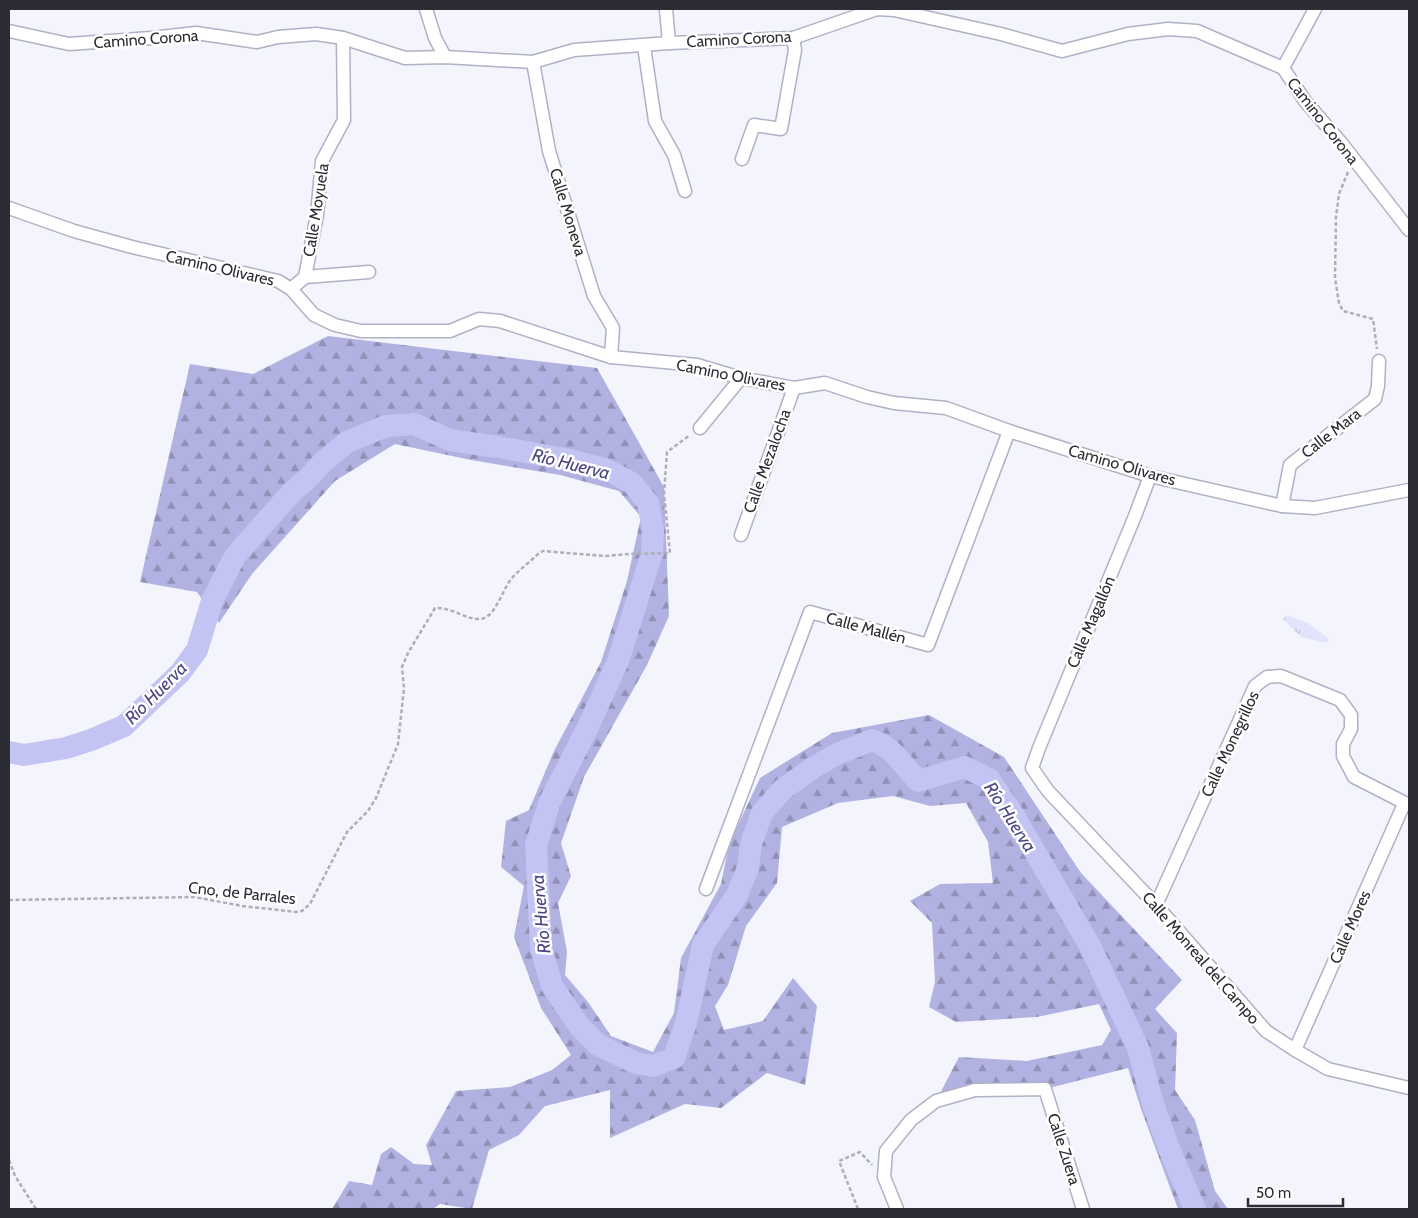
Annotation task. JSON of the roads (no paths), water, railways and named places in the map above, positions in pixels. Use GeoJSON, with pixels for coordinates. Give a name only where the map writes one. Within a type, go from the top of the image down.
{"type":"FeatureCollection","features":[{"type":"Feature","properties":{"kind":"street"},"geometry":{"type":"LineString","coordinates":[[426,9],[435,38],[445,58]]}},
{"type":"Feature","properties":{"kind":"street"},"geometry":{"type":"LineString","coordinates":[[666,9],[669,43]]}},
{"type":"Feature","properties":{"kind":"street","name":"Camino Corona"},"geometry":{"type":"LineString","coordinates":[[9,31],[69,44],[196,33],[257,42],[278,37],[316,34],[343,38],[404,58],[532,62],[574,50],[669,43],[793,38],[877,9],[885,9],[1001,34],[1062,51],[1128,34],[1168,29],[1197,32],[1283,68],[1305,101],[1409,230]]}},
{"type":"Feature","properties":{"kind":"street"},"geometry":{"type":"LineString","coordinates":[[1283,68],[1315,9]]}},
{"type":"Feature","properties":{"kind":"street","name":"Calle Moyuela"},"geometry":{"type":"LineString","coordinates":[[291,289],[305,277],[317,215],[322,161],[344,120],[343,38]]}},
{"type":"Feature","properties":{"kind":"street"},"geometry":{"type":"LineString","coordinates":[[742,159],[754,125],[781,129],[795,50],[793,38]]}},
{"type":"Feature","properties":{"kind":"street"},"geometry":{"type":"LineString","coordinates":[[644,46],[656,121],[674,155],[685,191]]}},
{"type":"Feature","properties":{"kind":"street","name":"Calle Moneva"},"geometry":{"type":"LineString","coordinates":[[532,62],[549,151],[594,296],[613,328],[611,358]]}},
{"type":"Feature","properties":{"kind":"street","name":"Camino Olivares"},"geometry":{"type":"LineString","coordinates":[[9,208],[74,231],[132,247],[278,281],[291,289],[314,315],[335,325],[361,331],[450,331],[479,319],[500,321],[611,358],[697,365],[741,378],[794,388],[825,383],[867,397],[894,403],[946,408],[1009,431],[1150,476],[1282,506],[1315,508],[1409,490]]}},
{"type":"Feature","properties":{"kind":"street"},"geometry":{"type":"LineString","coordinates":[[305,277],[368,272]]}},
{"type":"Feature","properties":{"kind":"street","name":"Calle Mara"},"geometry":{"type":"LineString","coordinates":[[1282,506],[1290,465],[1375,399],[1378,386],[1379,361]]}},
{"type":"Feature","properties":{"kind":"street"},"geometry":{"type":"LineString","coordinates":[[700,428],[741,378]]}},
{"type":"Feature","properties":{"kind":"street","name":"Calle Mezalocha"},"geometry":{"type":"LineString","coordinates":[[741,534],[794,388]]}},
{"type":"Feature","properties":{"kind":"street","name":"Calle Mallén"},"geometry":{"type":"LineString","coordinates":[[706,889],[810,612],[928,645],[1009,431]]}},
{"type":"Feature","properties":{"kind":"street","name":"Calle Magallón"},"geometry":{"type":"LineString","coordinates":[[1032,768],[1038,748],[1150,476]]}},
{"type":"Feature","properties":{"kind":"street","name":"Calle Monegrillos"},"geometry":{"type":"LineString","coordinates":[[1156,905],[1255,686],[1267,677],[1281,676],[1340,700],[1351,715],[1351,729],[1343,744],[1343,756],[1354,777],[1407,804]]}},
{"type":"Feature","properties":{"kind":"street","name":"Calle Monreal del Campo"},"geometry":{"type":"LineString","coordinates":[[1032,768],[1048,791],[1156,905],[1266,1031],[1328,1069],[1409,1088]]}},
{"type":"Feature","properties":{"kind":"street","name":"Calle Mores"},"geometry":{"type":"LineString","coordinates":[[1295,1050],[1407,804]]}},
{"type":"Feature","properties":{"kind":"street","name":"Calle Zuera"},"geometry":{"type":"LineString","coordinates":[[897,1209],[884,1178],[886,1151],[911,1120],[936,1101],[975,1090],[1045,1089],[1083,1209]]}},
{"type":"Feature","properties":{"kind":"waterway","name":"Río Huerva"},"geometry":{"type":"LineString","coordinates":[[9,752],[24,755],[66,748],[124,726],[180,673],[197,650],[212,601],[235,556],[292,492],[347,442],[386,426],[414,424],[450,440],[565,459],[605,469],[632,483],[648,503],[653,530],[652,553],[618,661],[587,729],[550,801],[536,845],[541,948],[552,986],[580,1027],[598,1045],[636,1063],[653,1066],[674,1058],[686,1023],[703,945],[737,895],[748,868],[751,844],[762,813],[783,789],[814,767],[837,754],[872,740],[892,752],[918,781],[965,767],[989,779],[1014,816],[1090,946],[1138,1048],[1153,1104],[1170,1151],[1195,1209]]}}]}
